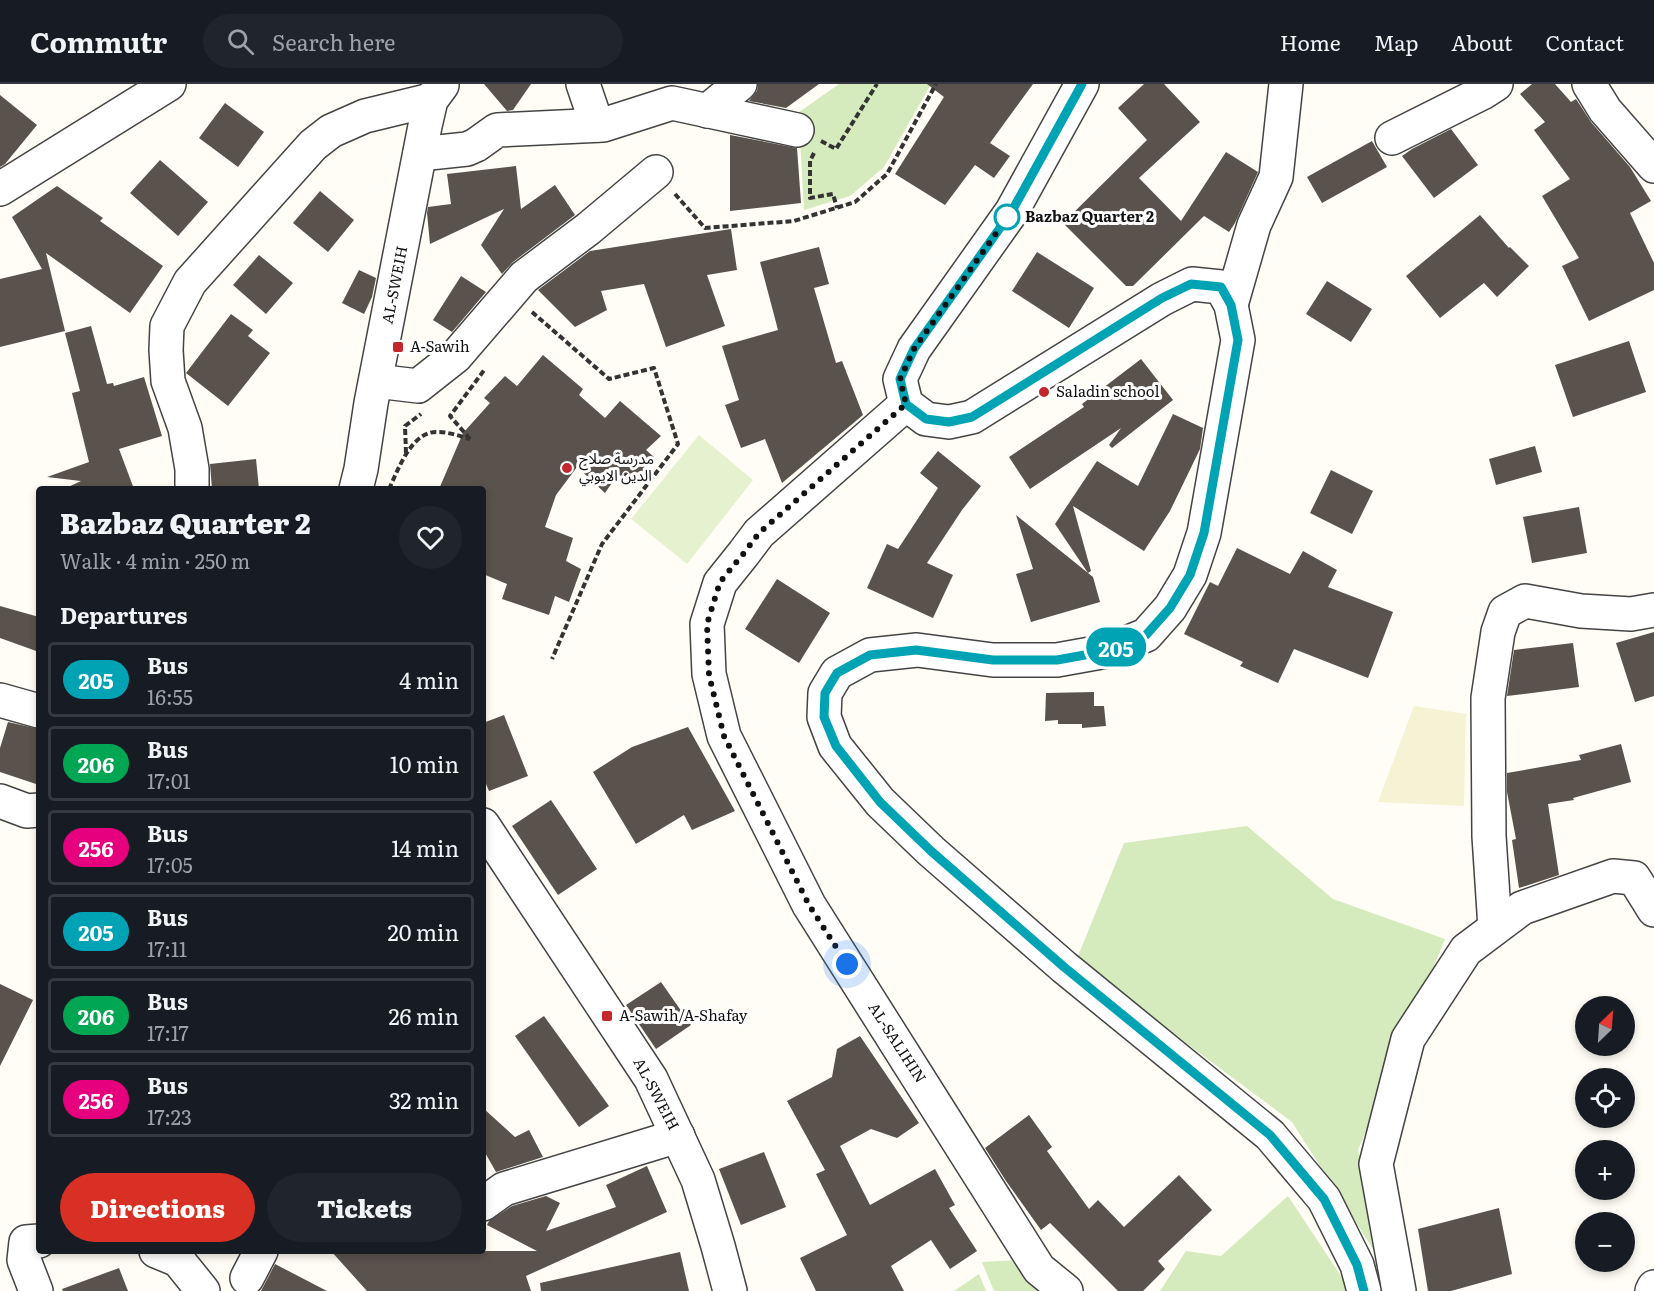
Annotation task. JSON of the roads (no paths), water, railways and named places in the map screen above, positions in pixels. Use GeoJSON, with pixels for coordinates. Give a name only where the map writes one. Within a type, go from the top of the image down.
{"type":"FeatureCollection","features":[{"type":"Feature","properties":{"kind":"street"},"geometry":{"type":"LineString","coordinates":[[0,189],[170,84]]}},
{"type":"Feature","properties":{"kind":"street"},"geometry":{"type":"LineString","coordinates":[[583,84],[597,125]]}},
{"type":"Feature","properties":{"kind":"street"},"geometry":{"type":"LineString","coordinates":[[707,111],[740,84]]}},
{"type":"Feature","properties":{"kind":"street"},"geometry":{"type":"LineString","coordinates":[[1082,84],[1012,211],[914,349],[900,379],[906,404],[926,419],[949,422],[972,417],[1162,298],[1191,284],[1221,287],[1231,305],[1238,340],[1204,533],[1190,575],[1170,608],[1146,635],[1107,651],[1057,660],[993,660],[916,650],[870,655],[837,673],[825,693],[824,717],[836,746],[880,802],[931,851],[1064,967],[1270,1135],[1324,1199],[1357,1265],[1364,1291]]}},
{"type":"Feature","properties":{"kind":"street"},"geometry":{"type":"LineString","coordinates":[[1231,305],[1254,225],[1276,177],[1286,84]]}},
{"type":"Feature","properties":{"kind":"street"},"geometry":{"type":"LineString","coordinates":[[1392,138],[1496,84]]}},
{"type":"Feature","properties":{"kind":"street"},"geometry":{"type":"LineString","coordinates":[[1589,84],[1605,110],[1654,166]]}},
{"type":"Feature","properties":{"kind":"street"},"geometry":{"type":"LineString","coordinates":[[192,486],[192,469],[185,428],[168,381],[166,350],[167,326],[190,282],[313,145],[331,131],[365,116],[437,92]]}},
{"type":"Feature","properties":{"kind":"street","name":"AL-SWEIH"},"geometry":{"type":"LineString","coordinates":[[357,486],[420,154],[437,92]]}},
{"type":"Feature","properties":{"kind":"street"},"geometry":{"type":"LineString","coordinates":[[420,154],[466,149],[476,145],[497,130],[603,125],[672,104],[797,130]]}},
{"type":"Feature","properties":{"kind":"street"},"geometry":{"type":"LineString","coordinates":[[376,381],[418,386],[456,356],[524,277],[588,229],[656,172]]}},
{"type":"Feature","properties":{"kind":"street","name":"AL-SALIHIN"},"geometry":{"type":"LineString","coordinates":[[906,404],[759,533],[720,582],[707,624],[709,675],[724,736],[809,905],[1039,1269],[1066,1291]]}},
{"type":"Feature","properties":{"kind":"street"},"geometry":{"type":"LineString","coordinates":[[1495,928],[1489,836],[1488,698],[1498,632],[1505,612],[1525,601],[1591,612],[1631,614],[1654,610]]}},
{"type":"Feature","properties":{"kind":"street"},"geometry":{"type":"LineString","coordinates":[[0,700],[36,710]]}},
{"type":"Feature","properties":{"kind":"street"},"geometry":{"type":"LineString","coordinates":[[0,801],[27,811],[36,810]]}},
{"type":"Feature","properties":{"kind":"street","name":"AL-SWEIH"},"geometry":{"type":"LineString","coordinates":[[486,830],[651,1079],[698,1180],[730,1291]]}},
{"type":"Feature","properties":{"kind":"street"},"geometry":{"type":"LineString","coordinates":[[1400,1291],[1376,1164],[1408,1039],[1466,950],[1522,908],[1613,876],[1634,878],[1654,910]]}},
{"type":"Feature","properties":{"kind":"street"},"geometry":{"type":"LineString","coordinates":[[486,1202],[504,1189],[678,1136]]}},
{"type":"Feature","properties":{"kind":"street"},"geometry":{"type":"LineString","coordinates":[[36,1241],[26,1242],[24,1260],[36,1291]]}},
{"type":"Feature","properties":{"kind":"street"},"geometry":{"type":"LineString","coordinates":[[163,1254],[178,1260],[203,1291]]}},
{"type":"Feature","properties":{"kind":"street"},"geometry":{"type":"LineString","coordinates":[[1652,1291],[1654,1287]]}},
{"type":"Feature","properties":{"kind":"place","name":"Bazbaz Quarter 2"},"geometry":{"type":"Point","coordinates":[1007,217]}},
{"type":"Feature","properties":{"kind":"place","name":"A-Sawih"},"geometry":{"type":"Point","coordinates":[398,347]}},
{"type":"Feature","properties":{"kind":"place","name":"Saladin school"},"geometry":{"type":"Point","coordinates":[1044,392]}},
{"type":"Feature","properties":{"kind":"place","name":"مدرسة صلاح الدين الايوبي"},"geometry":{"type":"Point","coordinates":[567,468]}},
{"type":"Feature","properties":{"kind":"place","name":"A-Sawih/A-Shafay"},"geometry":{"type":"Point","coordinates":[607,1016]}}]}
